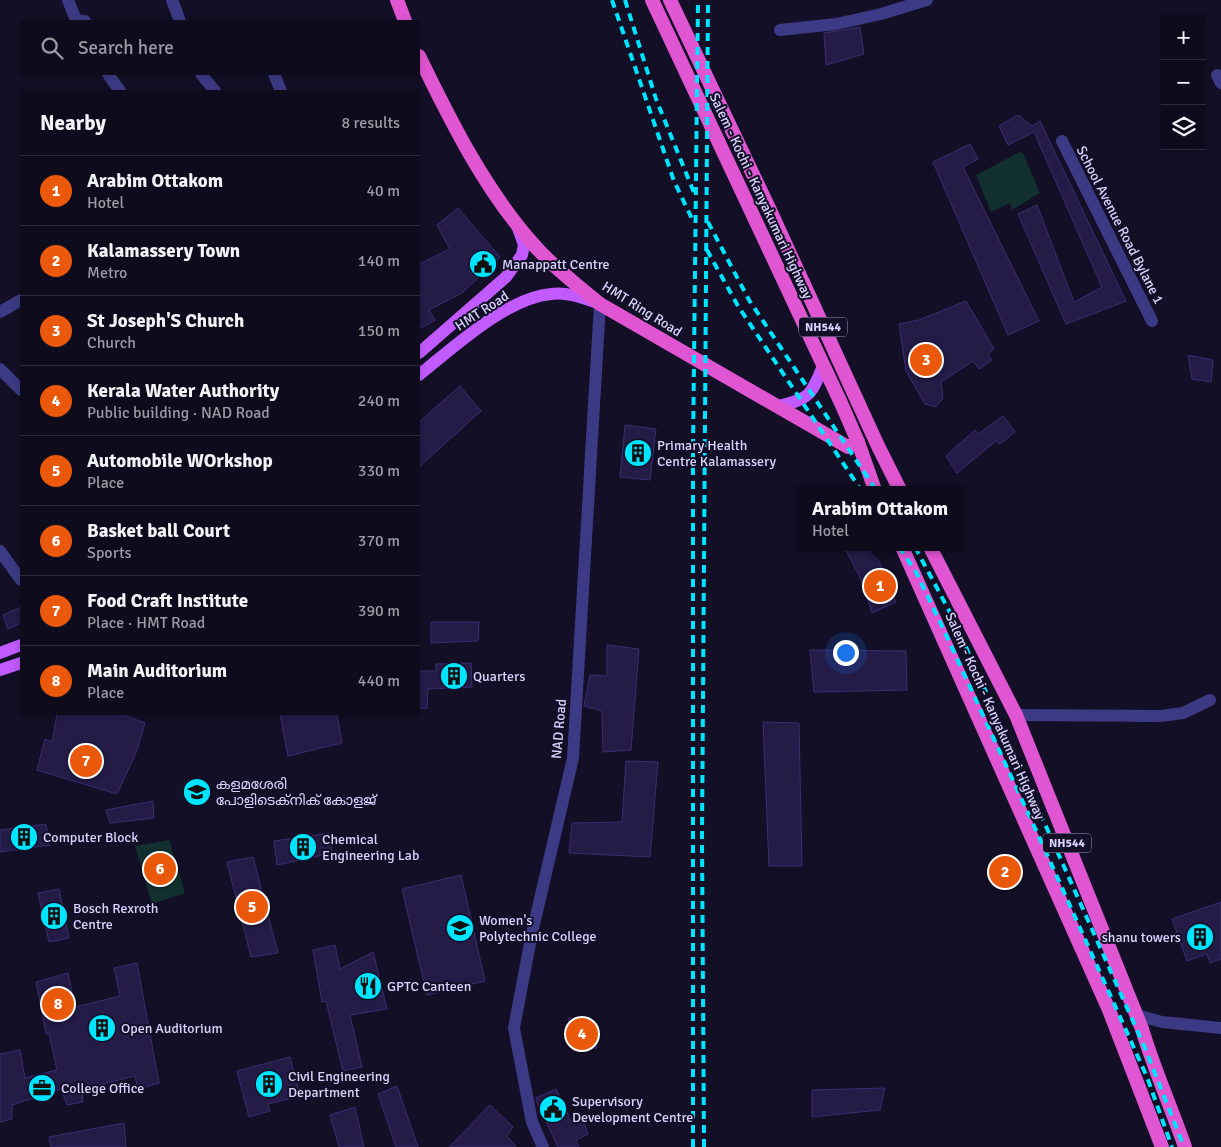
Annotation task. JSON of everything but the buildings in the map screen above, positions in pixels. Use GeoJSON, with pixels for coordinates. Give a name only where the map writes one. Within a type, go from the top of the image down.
{"type":"FeatureCollection","features":[{"type":"Feature","properties":{"kind":"highway"},"geometry":{"type":"LineString","coordinates":[[397,0],[405,20]]}},
{"type":"Feature","properties":{"kind":"highway","name":"Salem - Kochi - Kanyakumari Highway"},"geometry":{"type":"LineString","coordinates":[[652,0],[753,219],[841,403],[858,442],[874,486]]}},
{"type":"Feature","properties":{"kind":"highway","name":"Salem - Kochi - Kanyakumari Highway"},"geometry":{"type":"LineString","coordinates":[[670,0],[898,486]]}},
{"type":"Feature","properties":{"kind":"highway","name":"HMT Ring Road"},"geometry":{"type":"LineString","coordinates":[[420,58],[466,149],[513,219],[546,258],[600,304],[632,323],[848,446],[858,442]]}},
{"type":"Feature","properties":{"kind":"highway"},"geometry":{"type":"LineString","coordinates":[[841,403],[860,408]]}},
{"type":"Feature","properties":{"kind":"highway","name":"Salem - Kochi - Kanyakumari Highway"},"geometry":{"type":"LineString","coordinates":[[904,551],[1109,1010],[1162,1147]]}},
{"type":"Feature","properties":{"kind":"highway","name":"Salem - Kochi - Kanyakumari Highway"},"geometry":{"type":"LineString","coordinates":[[932,551],[1016,715],[1136,1015],[1184,1147]]}},
{"type":"Feature","properties":{"kind":"main road","name":"HMT Road"},"geometry":{"type":"LineString","coordinates":[[420,352],[506,277],[522,255],[523,236],[513,219]]}},
{"type":"Feature","properties":{"kind":"main road","name":"HMT Road"},"geometry":{"type":"LineString","coordinates":[[420,374],[497,316],[534,298],[551,294],[570,295],[600,304]]}},
{"type":"Feature","properties":{"kind":"main road"},"geometry":{"type":"LineString","coordinates":[[778,406],[802,400],[810,394],[823,366]]}},
{"type":"Feature","properties":{"kind":"main road"},"geometry":{"type":"LineString","coordinates":[[0,653],[20,645]]}},
{"type":"Feature","properties":{"kind":"main road"},"geometry":{"type":"LineString","coordinates":[[0,670],[20,663]]}},
{"type":"Feature","properties":{"kind":"street"},"geometry":{"type":"LineString","coordinates":[[68,0],[76,20]]}},
{"type":"Feature","properties":{"kind":"street"},"geometry":{"type":"LineString","coordinates":[[172,0],[181,17],[180,20]]}},
{"type":"Feature","properties":{"kind":"street"},"geometry":{"type":"LineString","coordinates":[[780,30],[836,24],[881,14],[927,0]]}},
{"type":"Feature","properties":{"kind":"street"},"geometry":{"type":"LineString","coordinates":[[109,75],[119,90]]}},
{"type":"Feature","properties":{"kind":"street"},"geometry":{"type":"LineString","coordinates":[[202,75],[214,90]]}},
{"type":"Feature","properties":{"kind":"street"},"geometry":{"type":"LineString","coordinates":[[274,75],[282,90]]}},
{"type":"Feature","properties":{"kind":"street","name":"School Avenue Road Bylane 1"},"geometry":{"type":"LineString","coordinates":[[1062,141],[1152,321]]}},
{"type":"Feature","properties":{"kind":"street"},"geometry":{"type":"LineString","coordinates":[[0,312],[20,301]]}},
{"type":"Feature","properties":{"kind":"street","name":"NAD Road"},"geometry":{"type":"LineString","coordinates":[[543,1147],[532,1122],[514,1028],[532,932],[573,758],[600,304]]}},
{"type":"Feature","properties":{"kind":"street"},"geometry":{"type":"LineString","coordinates":[[0,369],[20,389]]}},
{"type":"Feature","properties":{"kind":"street"},"geometry":{"type":"LineString","coordinates":[[0,551],[20,579]]}},
{"type":"Feature","properties":{"kind":"street"},"geometry":{"type":"LineString","coordinates":[[1016,715],[1161,716],[1184,713],[1210,700]]}},
{"type":"Feature","properties":{"kind":"street"},"geometry":{"type":"LineString","coordinates":[[1136,1015],[1162,1022],[1221,1028]]}},
{"type":"Feature","properties":{"kind":"green space"},"geometry":{"type":"Polygon","coordinates":[[[1022,151],[1040,193],[1012,210],[1010,203],[991,212],[976,175],[1022,151]]]}},
{"type":"Feature","properties":{"kind":"green space"},"geometry":{"type":"Polygon","coordinates":[[[169,840],[185,893],[152,904],[135,846],[169,840]]]}},
{"type":"Feature","properties":{"kind":"railway"},"geometry":{"type":"LineString","coordinates":[[612,0],[674,181],[694,223]]}},
{"type":"Feature","properties":{"kind":"railway"},"geometry":{"type":"LineString","coordinates":[[625,0],[656,99],[695,195]]}},
{"type":"Feature","properties":{"kind":"railway"},"geometry":{"type":"LineString","coordinates":[[693,1147],[693,451],[698,0]]}},
{"type":"Feature","properties":{"kind":"railway"},"geometry":{"type":"LineString","coordinates":[[704,1147],[702,836],[708,0]]}},
{"type":"Feature","properties":{"kind":"railway"},"geometry":{"type":"LineString","coordinates":[[708,222],[749,300],[873,486]]}},
{"type":"Feature","properties":{"kind":"railway"},"geometry":{"type":"LineString","coordinates":[[707,250],[738,306],[858,486]]}},
{"type":"Feature","properties":{"kind":"railway"},"geometry":{"type":"LineString","coordinates":[[902,551],[916,572],[941,624],[1045,850],[1147,1077],[1172,1147]]}},
{"type":"Feature","properties":{"kind":"railway"},"geometry":{"type":"LineString","coordinates":[[917,551],[953,618],[1145,1048],[1184,1147]]}},
{"type":"Feature","properties":{"kind":"place","name":"Manappatt Centre"},"geometry":{"type":"Point","coordinates":[483,264]}},
{"type":"Feature","properties":{"kind":"place","name":"St Joseph'S Church"},"geometry":{"type":"Point","coordinates":[926,360]}},
{"type":"Feature","properties":{"kind":"place","name":"Primary Health Centre Kalamassery"},"geometry":{"type":"Point","coordinates":[638,453]}},
{"type":"Feature","properties":{"kind":"place","name":"Arabim Ottakom"},"geometry":{"type":"Point","coordinates":[880,586]}},
{"type":"Feature","properties":{"kind":"place","name":"Quarters"},"geometry":{"type":"Point","coordinates":[454,676]}},
{"type":"Feature","properties":{"kind":"place","name":"Food Craft Institute"},"geometry":{"type":"Point","coordinates":[86,761]}},
{"type":"Feature","properties":{"kind":"place","name":"കളമശേരി പോളിടെക്നിക് കോളജ്"},"geometry":{"type":"Point","coordinates":[197,792]}},
{"type":"Feature","properties":{"kind":"place","name":"Computer Block"},"geometry":{"type":"Point","coordinates":[24,837]}},
{"type":"Feature","properties":{"kind":"place","name":"Chemical Engineering Lab"},"geometry":{"type":"Point","coordinates":[303,847]}},
{"type":"Feature","properties":{"kind":"place","name":"Basket ball Court"},"geometry":{"type":"Point","coordinates":[160,869]}},
{"type":"Feature","properties":{"kind":"place","name":"Kalamassery Town"},"geometry":{"type":"Point","coordinates":[1005,872]}},
{"type":"Feature","properties":{"kind":"place","name":"Automobile WOrkshop"},"geometry":{"type":"Point","coordinates":[252,907]}},
{"type":"Feature","properties":{"kind":"place","name":"Bosch Rexroth Centre"},"geometry":{"type":"Point","coordinates":[54,916]}},
{"type":"Feature","properties":{"kind":"place","name":"Women's Polytechnic College"},"geometry":{"type":"Point","coordinates":[460,928]}},
{"type":"Feature","properties":{"kind":"place","name":"shanu towers"},"geometry":{"type":"Point","coordinates":[1200,937]}},
{"type":"Feature","properties":{"kind":"place","name":"GPTC Canteen"},"geometry":{"type":"Point","coordinates":[368,986]}},
{"type":"Feature","properties":{"kind":"place","name":"Main Auditorium"},"geometry":{"type":"Point","coordinates":[58,1004]}},
{"type":"Feature","properties":{"kind":"place","name":"Open Auditorium"},"geometry":{"type":"Point","coordinates":[102,1028]}},
{"type":"Feature","properties":{"kind":"place","name":"Kerala Water Authority"},"geometry":{"type":"Point","coordinates":[582,1034]}},
{"type":"Feature","properties":{"kind":"place","name":"Civil Engineering Department"},"geometry":{"type":"Point","coordinates":[269,1084]}},
{"type":"Feature","properties":{"kind":"place","name":"College Office"},"geometry":{"type":"Point","coordinates":[42,1088]}},
{"type":"Feature","properties":{"kind":"place","name":"Supervisory Development Centre"},"geometry":{"type":"Point","coordinates":[553,1109]}}]}
